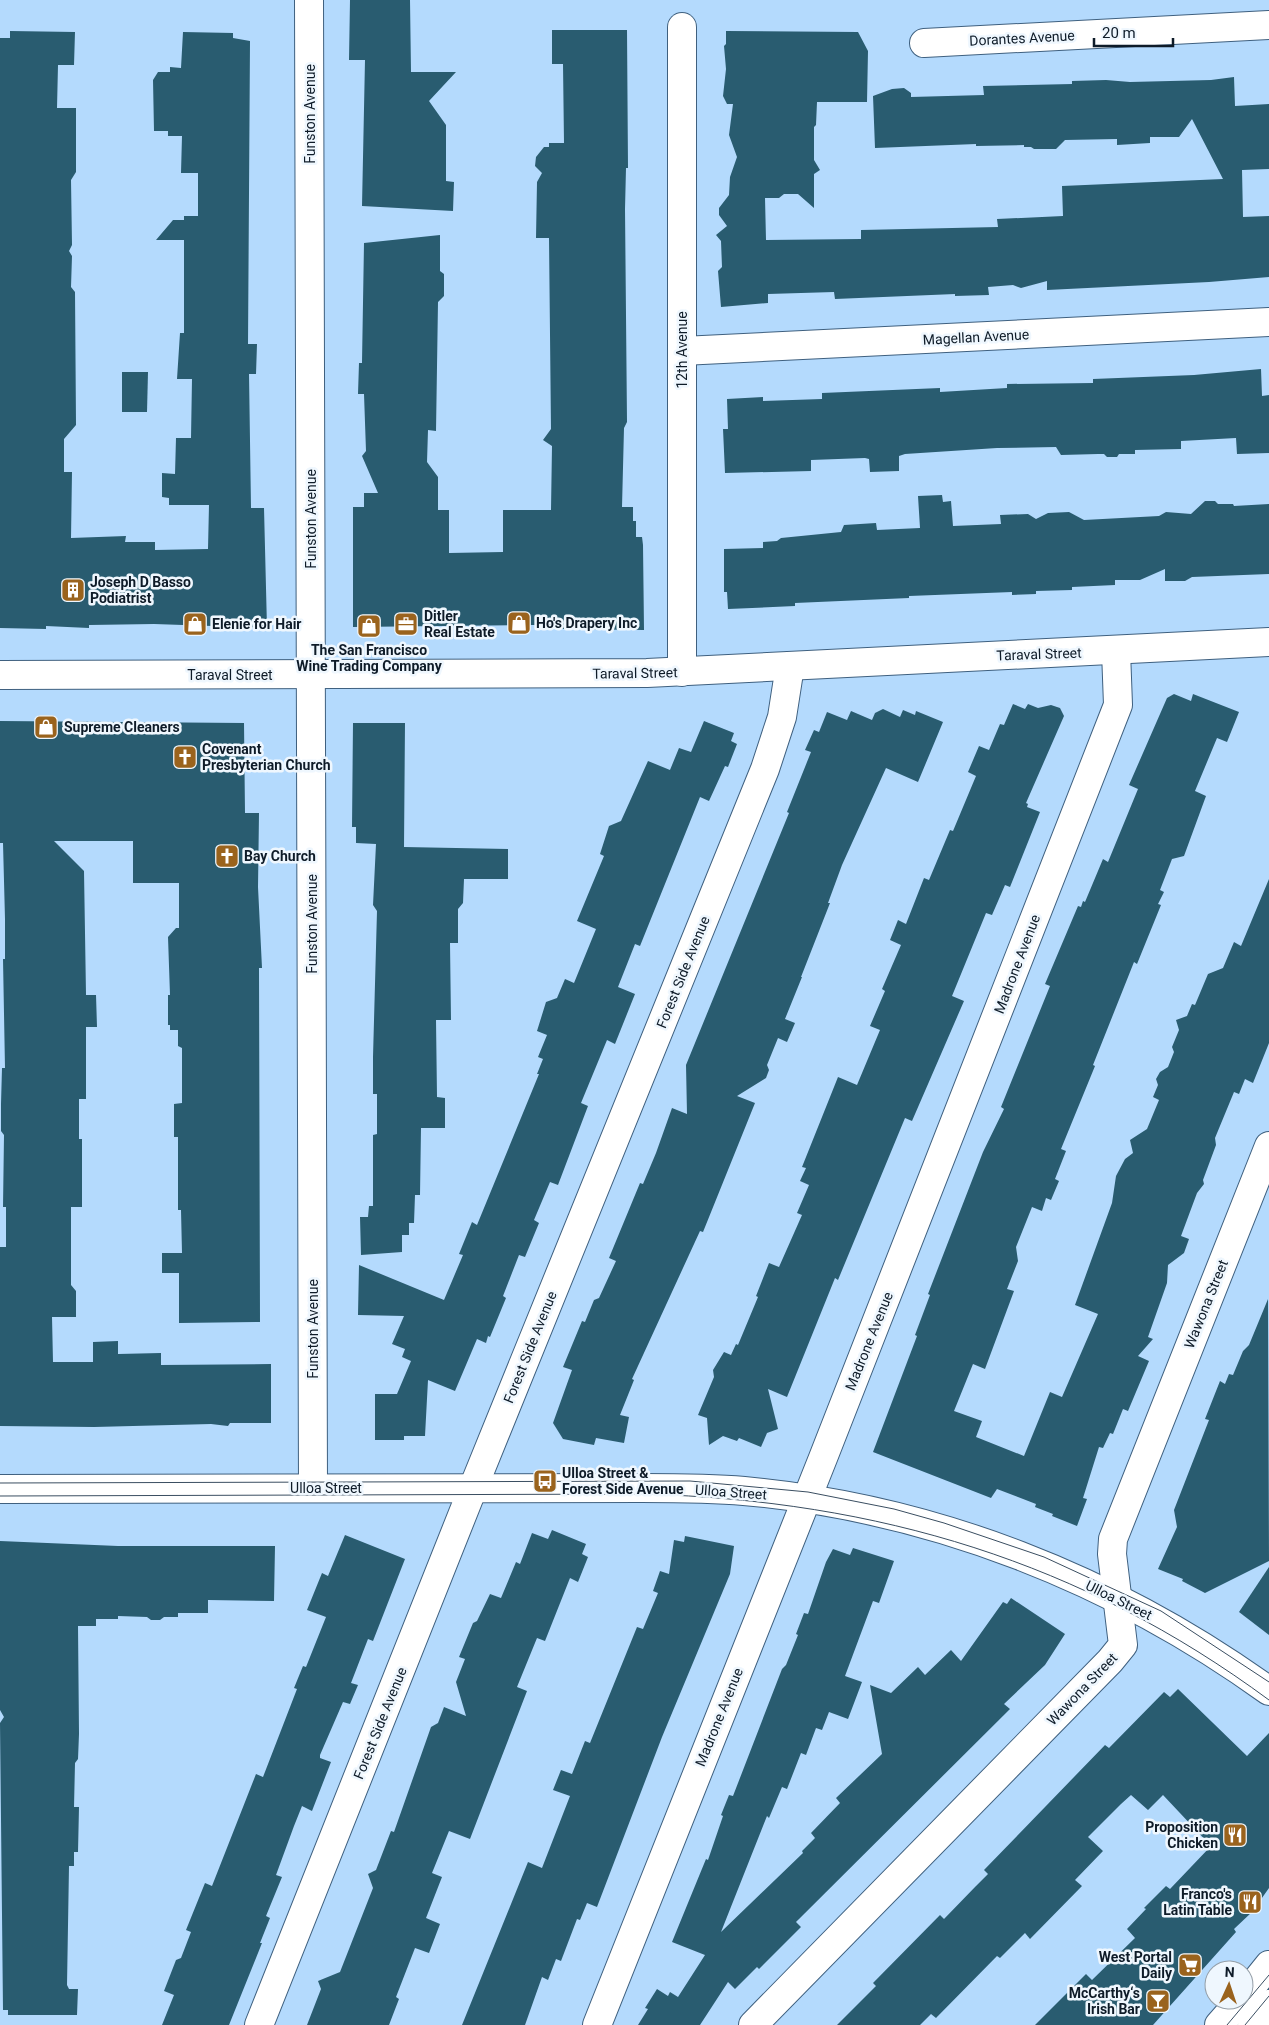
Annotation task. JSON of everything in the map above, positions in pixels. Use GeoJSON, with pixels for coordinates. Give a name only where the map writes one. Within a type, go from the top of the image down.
{"type":"FeatureCollection","features":[{"type":"Feature","properties":{"kind":"street","name":"Funston Avenue"},"geometry":{"type":"LineString","coordinates":[[309,0],[313,1488]]}},
{"type":"Feature","properties":{"kind":"street","name":"Dorantes Avenue"},"geometry":{"type":"LineString","coordinates":[[924,43],[1269,25]]}},
{"type":"Feature","properties":{"kind":"street","name":"12th Avenue"},"geometry":{"type":"LineString","coordinates":[[682,28],[682,672]]}},
{"type":"Feature","properties":{"kind":"street","name":"Magellan Avenue"},"geometry":{"type":"LineString","coordinates":[[682,351],[1269,322]]}},
{"type":"Feature","properties":{"kind":"street","name":"Taraval Street"},"geometry":{"type":"LineString","coordinates":[[0,675],[682,672],[1269,642]]}},
{"type":"Feature","properties":{"kind":"street","name":"Madrone Avenue"},"geometry":{"type":"LineString","coordinates":[[597,2025],[1118,705],[1116,651]]}},
{"type":"Feature","properties":{"kind":"street","name":"Forest Side Avenue"},"geometry":{"type":"LineString","coordinates":[[258,2025],[473,1488],[766,769],[782,717],[790,666]]}},
{"type":"Feature","properties":{"kind":"street","name":"Wawona Street"},"geometry":{"type":"LineString","coordinates":[[752,2025],[1110,1661],[1123,1645],[1112,1554],[1113,1539],[1269,1146]]}},
{"type":"Feature","properties":{"kind":"street","name":"Ulloa Street"},"geometry":{"type":"LineString","coordinates":[[0,1490],[690,1488],[744,1491],[805,1499],[892,1516],[994,1545],[1041,1563],[1117,1598],[1186,1635],[1269,1691]]}},
{"type":"Feature","properties":{"kind":"street"},"geometry":{"type":"LineString","coordinates":[[1254,1984],[1269,1965]]}},
{"type":"Feature","properties":{"kind":"street"},"geometry":{"type":"LineString","coordinates":[[1252,2025],[1269,2004]]}},
{"type":"Feature","properties":{"kind":"street"},"geometry":{"type":"LineString","coordinates":[[1219,2025],[1232,2010]]}},
{"type":"Feature","properties":{"kind":"building"},"geometry":{"type":"Polygon","coordinates":[[[350,0],[410,0],[411,72],[456,72],[429,101],[446,125],[446,181],[454,182],[453,211],[362,206],[365,60],[349,60],[350,0]]]}},
{"type":"Feature","properties":{"kind":"building"},"geometry":{"type":"Polygon","coordinates":[[[552,30],[627,30],[628,168],[626,168],[625,209],[627,422],[624,428],[622,507],[633,507],[633,521],[636,521],[636,537],[642,537],[644,630],[562,629],[562,626],[533,625],[353,627],[353,507],[364,507],[364,493],[378,493],[362,456],[366,451],[364,394],[358,394],[359,363],[362,363],[364,243],[440,235],[440,271],[444,274],[444,296],[438,302],[436,431],[428,430],[427,462],[438,477],[438,510],[449,510],[449,553],[503,552],[503,510],[551,510],[552,446],[543,440],[551,429],[549,238],[536,238],[537,182],[542,173],[535,166],[536,157],[544,147],[549,147],[549,143],[564,143],[563,64],[552,64],[552,30]]]}},
{"type":"Feature","properties":{"kind":"building"},"geometry":{"type":"Polygon","coordinates":[[[10,31],[75,32],[74,65],[58,65],[57,108],[76,108],[76,172],[71,180],[72,245],[69,251],[72,256],[71,287],[75,292],[76,425],[64,439],[64,472],[72,472],[71,538],[126,536],[125,542],[155,542],[155,550],[208,549],[209,505],[169,505],[169,498],[162,497],[162,473],[175,474],[176,438],[191,438],[192,379],[177,379],[180,333],[184,333],[184,240],[156,240],[173,220],[184,220],[184,216],[198,216],[198,173],[181,173],[182,136],[168,136],[168,131],[154,131],[153,80],[158,72],[170,72],[170,67],[181,68],[183,32],[233,33],[233,38],[250,41],[248,344],[257,344],[256,374],[249,374],[251,508],[264,508],[267,628],[154,624],[89,625],[89,628],[46,626],[46,629],[0,628],[0,38],[10,38],[10,31]]]}},
{"type":"Feature","properties":{"kind":"building"},"geometry":{"type":"Polygon","coordinates":[[[726,31],[858,32],[868,51],[867,102],[817,102],[816,125],[814,127],[814,160],[820,170],[814,174],[814,208],[798,194],[784,194],[779,198],[765,198],[766,240],[861,239],[861,230],[998,227],[997,219],[1063,216],[1062,186],[1223,179],[1192,119],[1179,137],[1150,137],[1150,143],[1117,145],[1117,139],[1065,140],[1056,149],[1034,149],[1024,147],[1024,145],[976,146],[976,144],[875,148],[873,96],[892,89],[904,88],[911,93],[911,97],[984,95],[983,86],[1072,84],[1072,81],[1106,80],[1130,82],[1211,80],[1234,77],[1235,106],[1269,104],[1269,169],[1242,170],[1243,217],[1269,216],[1269,277],[1047,290],[1047,281],[1021,288],[1013,285],[988,287],[989,295],[955,296],[955,294],[835,299],[834,292],[768,294],[768,303],[721,307],[718,271],[722,267],[721,241],[716,235],[727,226],[719,215],[719,208],[729,195],[730,177],[737,157],[729,135],[733,104],[727,104],[723,96],[726,69],[724,46],[726,44],[726,31]]]}},
{"type":"Feature","properties":{"kind":"building"},"geometry":{"type":"Polygon","coordinates":[[[1261,369],[1262,396],[1269,395],[1269,453],[1237,454],[1236,438],[1181,441],[1181,449],[1135,450],[1135,454],[1119,454],[1117,457],[1107,457],[1104,454],[1061,455],[1056,447],[997,448],[905,454],[899,456],[899,471],[870,472],[869,459],[865,458],[811,460],[811,471],[725,473],[723,429],[728,429],[727,399],[763,397],[763,401],[822,399],[822,393],[940,388],[940,392],[1007,388],[1007,384],[1093,383],[1093,379],[1194,375],[1261,369]]]}},
{"type":"Feature","properties":{"kind":"building"},"geometry":{"type":"Polygon","coordinates":[[[122,372],[148,372],[147,412],[122,412],[122,372]]]}},
{"type":"Feature","properties":{"kind":"building"},"geometry":{"type":"Polygon","coordinates":[[[942,495],[943,502],[951,501],[953,526],[1001,524],[1000,515],[1028,514],[1036,519],[1048,513],[1069,512],[1084,520],[1159,516],[1166,512],[1191,514],[1205,501],[1215,501],[1218,504],[1233,504],[1234,506],[1269,504],[1269,574],[1192,577],[1185,581],[1165,581],[1165,569],[1140,580],[1115,580],[1115,585],[1072,587],[1072,590],[1036,591],[1036,594],[1012,595],[1012,592],[909,596],[909,598],[795,603],[795,606],[728,609],[727,592],[724,592],[724,549],[763,548],[763,542],[777,541],[781,538],[841,532],[844,525],[876,523],[877,530],[920,528],[918,496],[942,495]]]}},
{"type":"Feature","properties":{"kind":"building"},"geometry":{"type":"Polygon","coordinates":[[[1174,694],[1191,701],[1193,694],[1239,712],[1227,742],[1217,738],[1195,791],[1206,796],[1184,856],[1172,859],[1160,890],[1164,892],[1158,904],[1161,905],[1137,964],[1134,962],[1093,1065],[1095,1066],[1061,1149],[1066,1151],[1055,1179],[1059,1181],[1051,1200],[1046,1198],[1042,1211],[1032,1207],[1016,1247],[1018,1261],[1007,1289],[1014,1291],[985,1369],[973,1364],[954,1411],[982,1421],[976,1437],[1024,1456],[1050,1392],[1062,1397],[1098,1314],[1075,1305],[1112,1203],[1116,1176],[1125,1159],[1133,1153],[1130,1140],[1147,1129],[1159,1100],[1153,1097],[1158,1085],[1156,1079],[1160,1072],[1168,1067],[1174,1052],[1172,1047],[1179,1030],[1176,1020],[1187,1016],[1192,1004],[1195,1005],[1208,974],[1223,968],[1234,942],[1241,946],[1269,879],[1269,1043],[1253,1083],[1245,1079],[1239,1094],[1234,1092],[1215,1138],[1216,1145],[1203,1180],[1204,1184],[1197,1193],[1181,1236],[1189,1239],[1184,1253],[1168,1265],[1167,1283],[1148,1337],[1153,1339],[1138,1356],[1149,1361],[1128,1411],[1123,1409],[1113,1434],[1110,1433],[1103,1448],[1099,1447],[1083,1498],[1087,1499],[1077,1526],[1035,1507],[1036,1504],[997,1489],[991,1498],[873,1452],[917,1336],[915,1335],[930,1295],[928,1294],[983,1152],[1004,1109],[1001,1107],[1050,986],[1045,984],[1078,906],[1081,907],[1083,901],[1085,902],[1103,859],[1108,862],[1138,789],[1129,785],[1167,698],[1174,694]]]}},
{"type":"Feature","properties":{"kind":"building"},"geometry":{"type":"Polygon","coordinates":[[[1013,704],[1025,709],[1028,704],[1038,708],[1051,705],[1060,708],[1064,716],[1026,803],[1028,804],[1027,807],[1040,812],[1010,887],[1005,885],[992,915],[986,913],[952,996],[964,1001],[912,1121],[905,1118],[838,1280],[835,1278],[787,1397],[768,1389],[778,1429],[767,1433],[761,1447],[739,1438],[737,1441],[723,1436],[709,1445],[707,1418],[698,1415],[714,1377],[713,1370],[724,1352],[731,1355],[736,1344],[738,1345],[758,1297],[756,1296],[769,1263],[779,1267],[802,1215],[797,1213],[809,1185],[800,1181],[806,1168],[802,1167],[838,1077],[857,1085],[880,1030],[870,1026],[885,991],[882,989],[901,945],[890,940],[898,920],[906,924],[924,878],[929,880],[950,830],[953,831],[976,776],[968,772],[979,746],[989,750],[1000,724],[1004,725],[1013,704]]]}},
{"type":"Feature","properties":{"kind":"building"},"geometry":{"type":"Polygon","coordinates":[[[883,709],[900,717],[903,710],[915,715],[916,711],[943,722],[918,782],[886,768],[842,865],[828,903],[830,903],[785,1019],[795,1023],[787,1042],[778,1038],[767,1065],[769,1070],[766,1078],[737,1096],[755,1103],[703,1232],[700,1231],[632,1379],[634,1380],[620,1415],[629,1417],[624,1443],[596,1438],[594,1445],[563,1439],[553,1423],[572,1370],[563,1367],[582,1321],[585,1322],[594,1300],[599,1298],[616,1261],[609,1258],[640,1183],[643,1184],[672,1108],[687,1114],[686,1065],[789,813],[787,812],[811,752],[805,750],[814,730],[819,732],[827,712],[847,720],[851,711],[872,720],[875,713],[883,709]]]}},
{"type":"Feature","properties":{"kind":"building"},"geometry":{"type":"Polygon","coordinates":[[[0,721],[244,723],[245,813],[259,813],[258,887],[262,968],[259,968],[260,1322],[179,1323],[179,1273],[162,1273],[162,1253],[182,1253],[181,1210],[178,1210],[178,1137],[174,1137],[174,1104],[182,1103],[182,1048],[178,1046],[178,1030],[170,1030],[170,1025],[168,1025],[168,995],[170,995],[168,937],[176,928],[179,928],[179,883],[133,883],[133,841],[54,841],[84,871],[86,995],[96,995],[97,1027],[86,1027],[86,1099],[79,1099],[79,1139],[82,1139],[82,1207],[71,1207],[71,1285],[76,1291],[76,1317],[52,1317],[53,1362],[93,1362],[93,1342],[118,1341],[118,1354],[161,1353],[161,1365],[271,1364],[271,1423],[230,1423],[228,1426],[211,1424],[94,1427],[0,1426],[0,1247],[6,1247],[6,1207],[3,1207],[4,1135],[1,1131],[2,1068],[5,1068],[3,959],[5,959],[5,919],[3,843],[0,843],[0,721]]]}},
{"type":"Feature","properties":{"kind":"building"},"geometry":{"type":"Polygon","coordinates":[[[704,721],[734,733],[731,741],[737,744],[728,767],[725,766],[709,801],[700,797],[640,946],[635,944],[618,987],[635,994],[615,1044],[607,1040],[581,1103],[588,1106],[558,1185],[550,1182],[534,1220],[539,1223],[525,1257],[519,1255],[503,1296],[506,1298],[490,1337],[488,1336],[486,1343],[477,1339],[455,1391],[428,1380],[425,1436],[404,1436],[404,1440],[375,1440],[375,1394],[397,1394],[411,1361],[402,1357],[405,1349],[392,1344],[404,1316],[358,1315],[359,1265],[444,1300],[463,1255],[459,1254],[472,1222],[477,1225],[539,1074],[537,1074],[543,1059],[538,1057],[547,1035],[537,1031],[546,1002],[557,998],[565,979],[574,983],[596,929],[577,921],[604,856],[600,854],[609,826],[621,821],[648,761],[670,770],[679,748],[691,752],[704,721]]]}},
{"type":"Feature","properties":{"kind":"building"},"geometry":{"type":"Polygon","coordinates":[[[353,723],[405,723],[404,847],[508,849],[508,879],[464,879],[463,903],[458,909],[458,943],[450,943],[451,1020],[436,1020],[437,1097],[445,1098],[445,1128],[421,1128],[420,1195],[415,1195],[414,1223],[409,1223],[409,1235],[402,1235],[402,1252],[361,1255],[360,1217],[368,1217],[369,1206],[373,1206],[373,1135],[377,1134],[377,1094],[373,1094],[377,911],[373,905],[376,844],[356,843],[356,827],[352,827],[353,723]]]}},
{"type":"Feature","properties":{"kind":"building"},"geometry":{"type":"Polygon","coordinates":[[[1268,1299],[1269,1561],[1205,1593],[1182,1581],[1183,1579],[1158,1569],[1177,1527],[1174,1510],[1209,1420],[1205,1419],[1220,1381],[1225,1384],[1229,1374],[1233,1375],[1243,1351],[1249,1345],[1268,1299]]]}},
{"type":"Feature","properties":{"kind":"building"},"geometry":{"type":"Polygon","coordinates":[[[552,1530],[586,1544],[582,1554],[588,1557],[578,1582],[570,1578],[545,1641],[537,1638],[517,1687],[527,1691],[470,1839],[449,1831],[432,1873],[442,1877],[426,1918],[440,1924],[429,1953],[415,1948],[396,1997],[399,1999],[389,2025],[307,2025],[321,1989],[318,1981],[340,1972],[373,1888],[368,1874],[376,1870],[391,1831],[394,1832],[431,1727],[438,1723],[444,1707],[466,1716],[456,1682],[465,1659],[459,1657],[473,1623],[477,1621],[490,1594],[501,1598],[516,1562],[520,1564],[532,1533],[548,1539],[552,1530]]]}},
{"type":"Feature","properties":{"kind":"building"},"geometry":{"type":"Polygon","coordinates":[[[345,1535],[405,1559],[373,1641],[368,1639],[351,1683],[358,1685],[350,1704],[343,1702],[320,1755],[320,1758],[331,1762],[312,1811],[302,1806],[294,1826],[276,1875],[282,1877],[266,1916],[270,1918],[260,1943],[262,1943],[229,2025],[162,2025],[174,1995],[164,1991],[176,1960],[181,1958],[191,1932],[186,1930],[205,1883],[212,1886],[256,1774],[263,1777],[297,1689],[294,1688],[303,1666],[306,1667],[326,1617],[307,1610],[322,1573],[328,1576],[345,1535]]]}},
{"type":"Feature","properties":{"kind":"building"},"geometry":{"type":"Polygon","coordinates":[[[685,1536],[734,1546],[730,1574],[662,1737],[597,1907],[587,1903],[580,1920],[577,1919],[561,1961],[556,1959],[548,1980],[542,1977],[525,2025],[462,2025],[528,1862],[542,1868],[570,1796],[553,1790],[561,1770],[572,1774],[585,1741],[590,1743],[637,1627],[643,1629],[658,1593],[653,1591],[660,1571],[669,1574],[674,1540],[684,1542],[685,1536]]]}},
{"type":"Feature","properties":{"kind":"building"},"geometry":{"type":"Polygon","coordinates":[[[0,1541],[118,1546],[275,1546],[274,1601],[208,1600],[208,1613],[178,1613],[178,1617],[164,1617],[160,1620],[151,1620],[147,1617],[118,1616],[118,1619],[96,1619],[96,1626],[78,1626],[79,1734],[78,1759],[75,1763],[74,1807],[79,1807],[78,1852],[74,1852],[74,1866],[69,1866],[67,1985],[69,1989],[78,1989],[77,2015],[8,2015],[8,2010],[3,2010],[0,1723],[4,1717],[0,1710],[0,1541]]]}},
{"type":"Feature","properties":{"kind":"building"},"geometry":{"type":"Polygon","coordinates":[[[853,1548],[894,1561],[879,1603],[873,1601],[845,1676],[862,1682],[848,1719],[829,1712],[822,1730],[816,1728],[806,1755],[801,1753],[787,1789],[782,1787],[769,1818],[767,1816],[721,1932],[803,1853],[802,1851],[815,1838],[811,1833],[840,1803],[836,1798],[882,1754],[870,1685],[891,1693],[918,1667],[925,1675],[951,1650],[961,1661],[1003,1602],[1007,1604],[1011,1598],[1065,1634],[1045,1665],[1004,1704],[1010,1709],[796,1922],[801,1927],[759,1969],[757,1967],[735,1989],[728,1982],[700,2025],[638,2025],[648,2009],[645,2008],[657,1989],[668,1996],[670,1992],[678,1997],[705,1955],[672,1942],[706,1859],[708,1860],[723,1816],[721,1815],[729,1795],[733,1796],[782,1669],[786,1665],[798,1635],[796,1634],[804,1613],[808,1614],[826,1562],[833,1549],[850,1555],[853,1548]]]}},
{"type":"Feature","properties":{"kind":"building"},"geometry":{"type":"Polygon","coordinates":[[[1269,1567],[1269,1635],[1239,1612],[1269,1567]]]}},
{"type":"Feature","properties":{"kind":"building"},"geometry":{"type":"Polygon","coordinates":[[[1178,1689],[1247,1756],[1269,1733],[1269,1888],[1252,1912],[1234,1929],[1236,1932],[1211,1960],[1204,1960],[1204,1968],[1153,2025],[1035,2025],[1086,1974],[1092,1980],[1135,1938],[1127,1929],[1146,1909],[1144,1908],[1166,1886],[1170,1889],[1211,1846],[1163,1795],[1148,1810],[1131,1795],[1121,1804],[1088,1837],[1103,1851],[1075,1880],[1082,1886],[1030,1939],[1025,1933],[1000,1958],[997,1956],[936,2018],[931,2014],[920,2025],[837,2025],[876,1986],[873,1983],[940,1915],[944,1919],[988,1874],[984,1870],[1105,1745],[1109,1748],[1164,1692],[1170,1697],[1178,1689]]]}},
{"type":"Feature","properties":{"kind":"tram line"},"geometry":{"type":"LineString","coordinates":[[0,1483],[690,1481],[808,1492],[894,1509],[944,1523],[1044,1557],[1161,1611],[1269,1682]]}},
{"type":"Feature","properties":{"kind":"tram line"},"geometry":{"type":"LineString","coordinates":[[0,1496],[645,1494],[731,1499],[814,1510],[895,1526],[974,1548],[1050,1576],[1125,1610],[1198,1652],[1269,1700]]}},
{"type":"Feature","properties":{"kind":"tram line"},"geometry":{"type":"LineString","coordinates":[[1227,2025],[1269,1975]]}},
{"type":"Feature","properties":{"kind":"tram line"},"geometry":{"type":"LineString","coordinates":[[1245,2025],[1269,1996]]}},
{"type":"Feature","properties":{"kind":"place","name":"Joseph D Basso Podiatrist"},"geometry":{"type":"Point","coordinates":[73,590]}},
{"type":"Feature","properties":{"kind":"place","name":"Ho's Drapery Inc"},"geometry":{"type":"Point","coordinates":[519,623]}},
{"type":"Feature","properties":{"kind":"place","name":"Elenie for Hair"},"geometry":{"type":"Point","coordinates":[195,624]}},
{"type":"Feature","properties":{"kind":"place","name":"Ditler Real Estate"},"geometry":{"type":"Point","coordinates":[406,624]}},
{"type":"Feature","properties":{"kind":"place","name":"The San Francisco Wine Trading Company"},"geometry":{"type":"Point","coordinates":[369,626]}},
{"type":"Feature","properties":{"kind":"place","name":"Supreme Cleaners"},"geometry":{"type":"Point","coordinates":[46,727]}},
{"type":"Feature","properties":{"kind":"place","name":"Covenant Presbyterian Church"},"geometry":{"type":"Point","coordinates":[185,757]}},
{"type":"Feature","properties":{"kind":"place","name":"Bay Church"},"geometry":{"type":"Point","coordinates":[227,856]}},
{"type":"Feature","properties":{"kind":"place","name":"Ulloa Street & Forest Side Avenue"},"geometry":{"type":"Point","coordinates":[545,1481]}},
{"type":"Feature","properties":{"kind":"place","name":"Proposition Chicken"},"geometry":{"type":"Point","coordinates":[1235,1835]}},
{"type":"Feature","properties":{"kind":"place","name":"Franco's Latin Table"},"geometry":{"type":"Point","coordinates":[1250,1902]}},
{"type":"Feature","properties":{"kind":"place","name":"West Portal Daily"},"geometry":{"type":"Point","coordinates":[1190,1965]}},
{"type":"Feature","properties":{"kind":"place","name":"McCarthy‘s Irish Bar"},"geometry":{"type":"Point","coordinates":[1158,2001]}}]}
